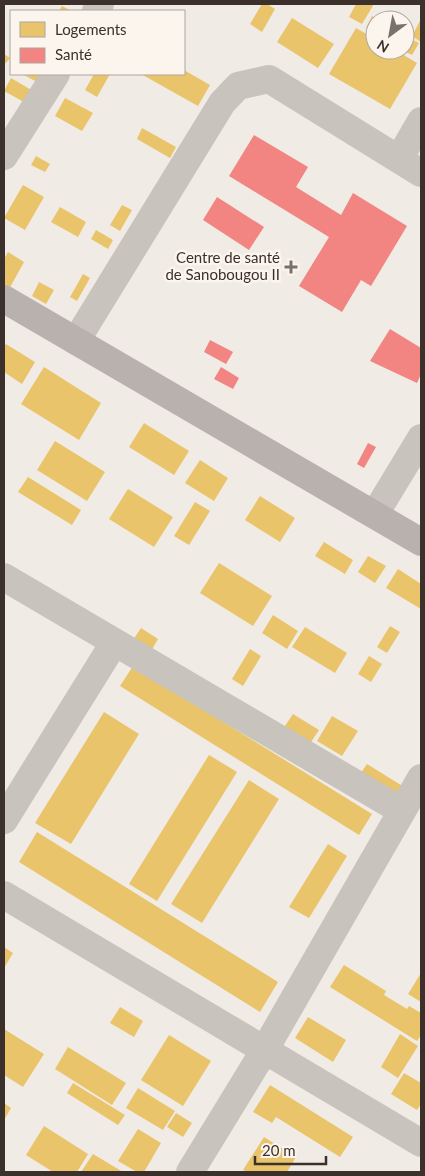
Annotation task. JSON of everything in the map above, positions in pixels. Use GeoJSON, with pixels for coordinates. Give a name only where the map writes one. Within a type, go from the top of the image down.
{"type":"FeatureCollection","features":[{"type":"Feature","properties":{"kind":"main road"},"geometry":{"type":"LineString","coordinates":[[4,299],[421,542]]}},
{"type":"Feature","properties":{"kind":"street"},"geometry":{"type":"LineString","coordinates":[[4,156],[55,75]]}},
{"type":"Feature","properties":{"kind":"street"},"geometry":{"type":"LineString","coordinates":[[76,341],[222,103],[238,86],[269,79],[421,173]]}},
{"type":"Feature","properties":{"kind":"street"},"geometry":{"type":"LineString","coordinates":[[398,159],[421,121]]}},
{"type":"Feature","properties":{"kind":"street"},"geometry":{"type":"LineString","coordinates":[[375,514],[421,438]]}},
{"type":"Feature","properties":{"kind":"street"},"geometry":{"type":"LineString","coordinates":[[4,577],[402,811]]}},
{"type":"Feature","properties":{"kind":"street"},"geometry":{"type":"LineString","coordinates":[[4,820],[114,643]]}},
{"type":"Feature","properties":{"kind":"street"},"geometry":{"type":"LineString","coordinates":[[190,1172],[264,1051],[421,778]]}},
{"type":"Feature","properties":{"kind":"street"},"geometry":{"type":"LineString","coordinates":[[4,895],[421,1144]]}},
{"type":"Feature","properties":{"kind":"building: Logements"},"geometry":{"type":"Polygon","coordinates":[[[262,4],[267,4],[275,9],[262,32],[250,24],[262,4]]]}},
{"type":"Feature","properties":{"kind":"building: Logements"},"geometry":{"type":"Polygon","coordinates":[[[356,4],[374,4],[370,10],[365,10],[365,19],[362,24],[349,17],[356,4]]]}},
{"type":"Feature","properties":{"kind":"building: Logements"},"geometry":{"type":"Polygon","coordinates":[[[62,6],[70,10],[60,10],[62,6]]]}},
{"type":"Feature","properties":{"kind":"building: Logements"},"geometry":{"type":"Polygon","coordinates":[[[292,18],[334,44],[318,68],[277,42],[292,18]]]}},
{"type":"Feature","properties":{"kind":"building: Logements"},"geometry":{"type":"Polygon","coordinates":[[[421,19],[421,42],[415,38],[415,30],[421,19]]]}},
{"type":"Feature","properties":{"kind":"building: Logements"},"geometry":{"type":"Polygon","coordinates":[[[356,28],[365,33],[365,60],[412,60],[417,63],[390,109],[329,74],[356,28]]]}},
{"type":"Feature","properties":{"kind":"building: Logements"},"geometry":{"type":"Polygon","coordinates":[[[415,41],[419,43],[415,50],[415,41]]]}},
{"type":"Feature","properties":{"kind":"building: Logements"},"geometry":{"type":"Polygon","coordinates":[[[4,54],[10,58],[6,63],[4,62],[4,54]]]}},
{"type":"Feature","properties":{"kind":"building: Logements"},"geometry":{"type":"Polygon","coordinates":[[[185,71],[210,85],[198,106],[143,75],[185,75],[185,71]]]}},
{"type":"Feature","properties":{"kind":"building: Logements"},"geometry":{"type":"Polygon","coordinates":[[[24,75],[43,75],[39,83],[24,75]]]}},
{"type":"Feature","properties":{"kind":"building: Logements"},"geometry":{"type":"Polygon","coordinates":[[[93,75],[109,75],[97,97],[85,90],[93,75]]]}},
{"type":"Feature","properties":{"kind":"building: Logements"},"geometry":{"type":"Polygon","coordinates":[[[11,78],[38,94],[31,106],[4,91],[11,78]]]}},
{"type":"Feature","properties":{"kind":"building: Logements"},"geometry":{"type":"Polygon","coordinates":[[[65,98],[93,113],[82,131],[55,116],[65,98]]]}},
{"type":"Feature","properties":{"kind":"building: Logements"},"geometry":{"type":"Polygon","coordinates":[[[142,128],[176,147],[170,158],[137,139],[142,128]]]}},
{"type":"Feature","properties":{"kind":"building: Logements"},"geometry":{"type":"Polygon","coordinates":[[[36,156],[50,164],[45,172],[31,165],[36,156]]]}},
{"type":"Feature","properties":{"kind":"building: Logements"},"geometry":{"type":"Polygon","coordinates":[[[23,185],[44,197],[25,230],[4,218],[23,185]]]}},
{"type":"Feature","properties":{"kind":"building: Logements"},"geometry":{"type":"Polygon","coordinates":[[[122,205],[132,210],[120,231],[110,225],[122,205]]]}},
{"type":"Feature","properties":{"kind":"building: Logements"},"geometry":{"type":"Polygon","coordinates":[[[60,207],[86,222],[78,237],[51,222],[60,207]]]}},
{"type":"Feature","properties":{"kind":"building: Logements"},"geometry":{"type":"Polygon","coordinates":[[[96,230],[113,240],[108,249],[91,239],[96,230]]]}},
{"type":"Feature","properties":{"kind":"building: Logements"},"geometry":{"type":"Polygon","coordinates":[[[8,252],[24,262],[8,291],[4,289],[4,259],[8,252]]]}},
{"type":"Feature","properties":{"kind":"building: Logements"},"geometry":{"type":"Polygon","coordinates":[[[83,274],[90,278],[77,301],[70,297],[83,274]]]}},
{"type":"Feature","properties":{"kind":"building: Logements"},"geometry":{"type":"Polygon","coordinates":[[[39,282],[54,290],[46,304],[32,296],[39,282]]]}},
{"type":"Feature","properties":{"kind":"building: Logements"},"geometry":{"type":"Polygon","coordinates":[[[6,344],[35,362],[22,384],[4,372],[4,348],[6,344]]]}},
{"type":"Feature","properties":{"kind":"building: Logements"},"geometry":{"type":"Polygon","coordinates":[[[44,367],[101,403],[79,440],[21,404],[44,367]]]}},
{"type":"Feature","properties":{"kind":"building: Logements"},"geometry":{"type":"Polygon","coordinates":[[[144,423],[189,451],[174,475],[129,447],[144,423]]]}},
{"type":"Feature","properties":{"kind":"building: Logements"},"geometry":{"type":"Polygon","coordinates":[[[55,441],[105,472],[87,501],[37,470],[55,441]]]}},
{"type":"Feature","properties":{"kind":"building: Logements"},"geometry":{"type":"Polygon","coordinates":[[[200,460],[228,478],[214,501],[185,483],[200,460]]]}},
{"type":"Feature","properties":{"kind":"building: Logements"},"geometry":{"type":"Polygon","coordinates":[[[28,477],[81,510],[72,525],[18,492],[28,477]]]}},
{"type":"Feature","properties":{"kind":"building: Logements"},"geometry":{"type":"Polygon","coordinates":[[[128,489],[173,517],[154,547],[109,519],[128,489]]]}},
{"type":"Feature","properties":{"kind":"building: Logements"},"geometry":{"type":"Polygon","coordinates":[[[260,496],[295,518],[280,542],[245,520],[260,496]]]}},
{"type":"Feature","properties":{"kind":"building: Logements"},"geometry":{"type":"Polygon","coordinates":[[[195,502],[210,511],[189,545],[174,536],[195,502]]]}},
{"type":"Feature","properties":{"kind":"building: Logements"},"geometry":{"type":"Polygon","coordinates":[[[324,542],[353,560],[345,574],[315,556],[324,542]]]}},
{"type":"Feature","properties":{"kind":"building: Logements"},"geometry":{"type":"Polygon","coordinates":[[[368,556],[386,566],[375,583],[358,572],[368,556]]]}},
{"type":"Feature","properties":{"kind":"building: Logements"},"geometry":{"type":"Polygon","coordinates":[[[219,563],[272,596],[253,626],[200,593],[219,563]]]}},
{"type":"Feature","properties":{"kind":"building: Logements"},"geometry":{"type":"Polygon","coordinates":[[[398,569],[421,584],[421,609],[386,588],[398,569]]]}},
{"type":"Feature","properties":{"kind":"building: Logements"},"geometry":{"type":"Polygon","coordinates":[[[273,615],[298,631],[287,649],[262,633],[273,615]]]}},
{"type":"Feature","properties":{"kind":"building: Logements"},"geometry":{"type":"Polygon","coordinates":[[[390,626],[400,632],[387,653],[377,647],[390,626]]]}},
{"type":"Feature","properties":{"kind":"building: Logements"},"geometry":{"type":"Polygon","coordinates":[[[305,627],[347,653],[335,673],[292,647],[305,627]]]}},
{"type":"Feature","properties":{"kind":"building: Logements"},"geometry":{"type":"Polygon","coordinates":[[[141,628],[158,639],[151,651],[133,640],[141,628]]]}},
{"type":"Feature","properties":{"kind":"building: Logements"},"geometry":{"type":"Polygon","coordinates":[[[250,649],[261,656],[243,686],[232,679],[250,649]]]}},
{"type":"Feature","properties":{"kind":"building: Logements"},"geometry":{"type":"Polygon","coordinates":[[[369,656],[382,664],[371,682],[358,674],[369,656]]]}},
{"type":"Feature","properties":{"kind":"building: Logements"},"geometry":{"type":"Polygon","coordinates":[[[133,666],[372,814],[359,835],[120,686],[133,666]]]}},
{"type":"Feature","properties":{"kind":"building: Logements"},"geometry":{"type":"Polygon","coordinates":[[[104,712],[139,734],[71,844],[35,823],[104,712]]]}},
{"type":"Feature","properties":{"kind":"building: Logements"},"geometry":{"type":"Polygon","coordinates":[[[293,714],[319,730],[309,745],[283,729],[293,714]]]}},
{"type":"Feature","properties":{"kind":"building: Logements"},"geometry":{"type":"Polygon","coordinates":[[[332,716],[358,731],[342,756],[317,741],[332,716]]]}},
{"type":"Feature","properties":{"kind":"building: Logements"},"geometry":{"type":"Polygon","coordinates":[[[209,755],[237,772],[157,901],[129,884],[209,755]]]}},
{"type":"Feature","properties":{"kind":"building: Logements"},"geometry":{"type":"Polygon","coordinates":[[[367,764],[404,787],[396,800],[358,777],[367,764]]]}},
{"type":"Feature","properties":{"kind":"building: Logements"},"geometry":{"type":"Polygon","coordinates":[[[249,780],[279,799],[202,923],[171,904],[249,780]]]}},
{"type":"Feature","properties":{"kind":"building: Logements"},"geometry":{"type":"Polygon","coordinates":[[[37,832],[278,982],[260,1012],[19,862],[37,832]]]}},
{"type":"Feature","properties":{"kind":"building: Logements"},"geometry":{"type":"Polygon","coordinates":[[[328,844],[347,856],[309,918],[289,907],[328,844]]]}},
{"type":"Feature","properties":{"kind":"building: Logements"},"geometry":{"type":"Polygon","coordinates":[[[4,947],[13,953],[4,968],[4,947]]]}},
{"type":"Feature","properties":{"kind":"building: Logements"},"geometry":{"type":"Polygon","coordinates":[[[344,965],[386,991],[384,995],[407,1009],[409,1006],[421,1013],[421,1035],[417,1041],[330,987],[344,965]]]}},
{"type":"Feature","properties":{"kind":"building: Logements"},"geometry":{"type":"Polygon","coordinates":[[[421,973],[421,1002],[408,994],[421,973]]]}},
{"type":"Feature","properties":{"kind":"building: Logements"},"geometry":{"type":"Polygon","coordinates":[[[120,1007],[143,1021],[134,1037],[110,1023],[120,1007]]]}},
{"type":"Feature","properties":{"kind":"building: Logements"},"geometry":{"type":"Polygon","coordinates":[[[308,1017],[346,1040],[333,1062],[295,1038],[308,1017]]]}},
{"type":"Feature","properties":{"kind":"building: Logements"},"geometry":{"type":"Polygon","coordinates":[[[4,1029],[44,1054],[23,1087],[4,1075],[4,1029]]]}},
{"type":"Feature","properties":{"kind":"building: Logements"},"geometry":{"type":"Polygon","coordinates":[[[400,1034],[418,1046],[398,1078],[381,1067],[400,1034]]]}},
{"type":"Feature","properties":{"kind":"building: Logements"},"geometry":{"type":"Polygon","coordinates":[[[169,1035],[211,1061],[183,1106],[141,1080],[169,1035]]]}},
{"type":"Feature","properties":{"kind":"building: Logements"},"geometry":{"type":"Polygon","coordinates":[[[68,1047],[126,1083],[112,1105],[55,1069],[68,1047]]]}},
{"type":"Feature","properties":{"kind":"building: Logements"},"geometry":{"type":"Polygon","coordinates":[[[404,1073],[421,1083],[421,1104],[417,1110],[391,1094],[404,1073]]]}},
{"type":"Feature","properties":{"kind":"building: Logements"},"geometry":{"type":"Polygon","coordinates":[[[73,1083],[125,1115],[118,1125],[67,1093],[73,1083]]]}},
{"type":"Feature","properties":{"kind":"building: Logements"},"geometry":{"type":"Polygon","coordinates":[[[270,1085],[353,1137],[340,1157],[276,1117],[272,1123],[253,1112],[270,1085]]]}},
{"type":"Feature","properties":{"kind":"building: Logements"},"geometry":{"type":"Polygon","coordinates":[[[138,1088],[175,1111],[163,1130],[126,1108],[138,1088]]]}},
{"type":"Feature","properties":{"kind":"building: Logements"},"geometry":{"type":"Polygon","coordinates":[[[4,1103],[11,1108],[4,1120],[4,1103]]]}},
{"type":"Feature","properties":{"kind":"building: Logements"},"geometry":{"type":"Polygon","coordinates":[[[176,1113],[192,1123],[183,1137],[167,1127],[176,1113]]]}},
{"type":"Feature","properties":{"kind":"building: Logements"},"geometry":{"type":"Polygon","coordinates":[[[44,1126],[88,1154],[77,1172],[53,1172],[26,1155],[44,1126]]]}},
{"type":"Feature","properties":{"kind":"building: Logements"},"geometry":{"type":"Polygon","coordinates":[[[138,1129],[161,1143],[144,1172],[137,1172],[118,1161],[138,1129]]]}},
{"type":"Feature","properties":{"kind":"building: Logements"},"geometry":{"type":"Polygon","coordinates":[[[264,1137],[296,1157],[287,1172],[248,1172],[243,1170],[264,1137]]]}},
{"type":"Feature","properties":{"kind":"building: Logements"},"geometry":{"type":"Polygon","coordinates":[[[93,1154],[123,1172],[81,1172],[93,1154]]]}},
{"type":"Feature","properties":{"kind":"building: Santé"},"geometry":{"type":"Polygon","coordinates":[[[254,135],[308,167],[296,187],[341,215],[353,193],[407,226],[371,286],[361,280],[342,312],[299,286],[329,237],[229,176],[254,135]]]}},
{"type":"Feature","properties":{"kind":"building: Santé"},"geometry":{"type":"Polygon","coordinates":[[[217,197],[264,227],[249,250],[203,220],[217,197]]]}},
{"type":"Feature","properties":{"kind":"building: Santé"},"geometry":{"type":"Polygon","coordinates":[[[390,329],[421,348],[421,374],[417,383],[370,361],[390,329]]]}},
{"type":"Feature","properties":{"kind":"building: Santé"},"geometry":{"type":"Polygon","coordinates":[[[210,340],[233,352],[226,364],[204,352],[210,340]]]}},
{"type":"Feature","properties":{"kind":"building: Santé"},"geometry":{"type":"Polygon","coordinates":[[[221,367],[239,378],[233,389],[214,379],[221,367]]]}},
{"type":"Feature","properties":{"kind":"building: Santé"},"geometry":{"type":"Polygon","coordinates":[[[368,443],[376,447],[364,468],[357,464],[368,443]]]}},
{"type":"Feature","properties":{"kind":"place","name":"Centre de santé de Sanobougou II"},"geometry":{"type":"Point","coordinates":[291,267]}}]}
